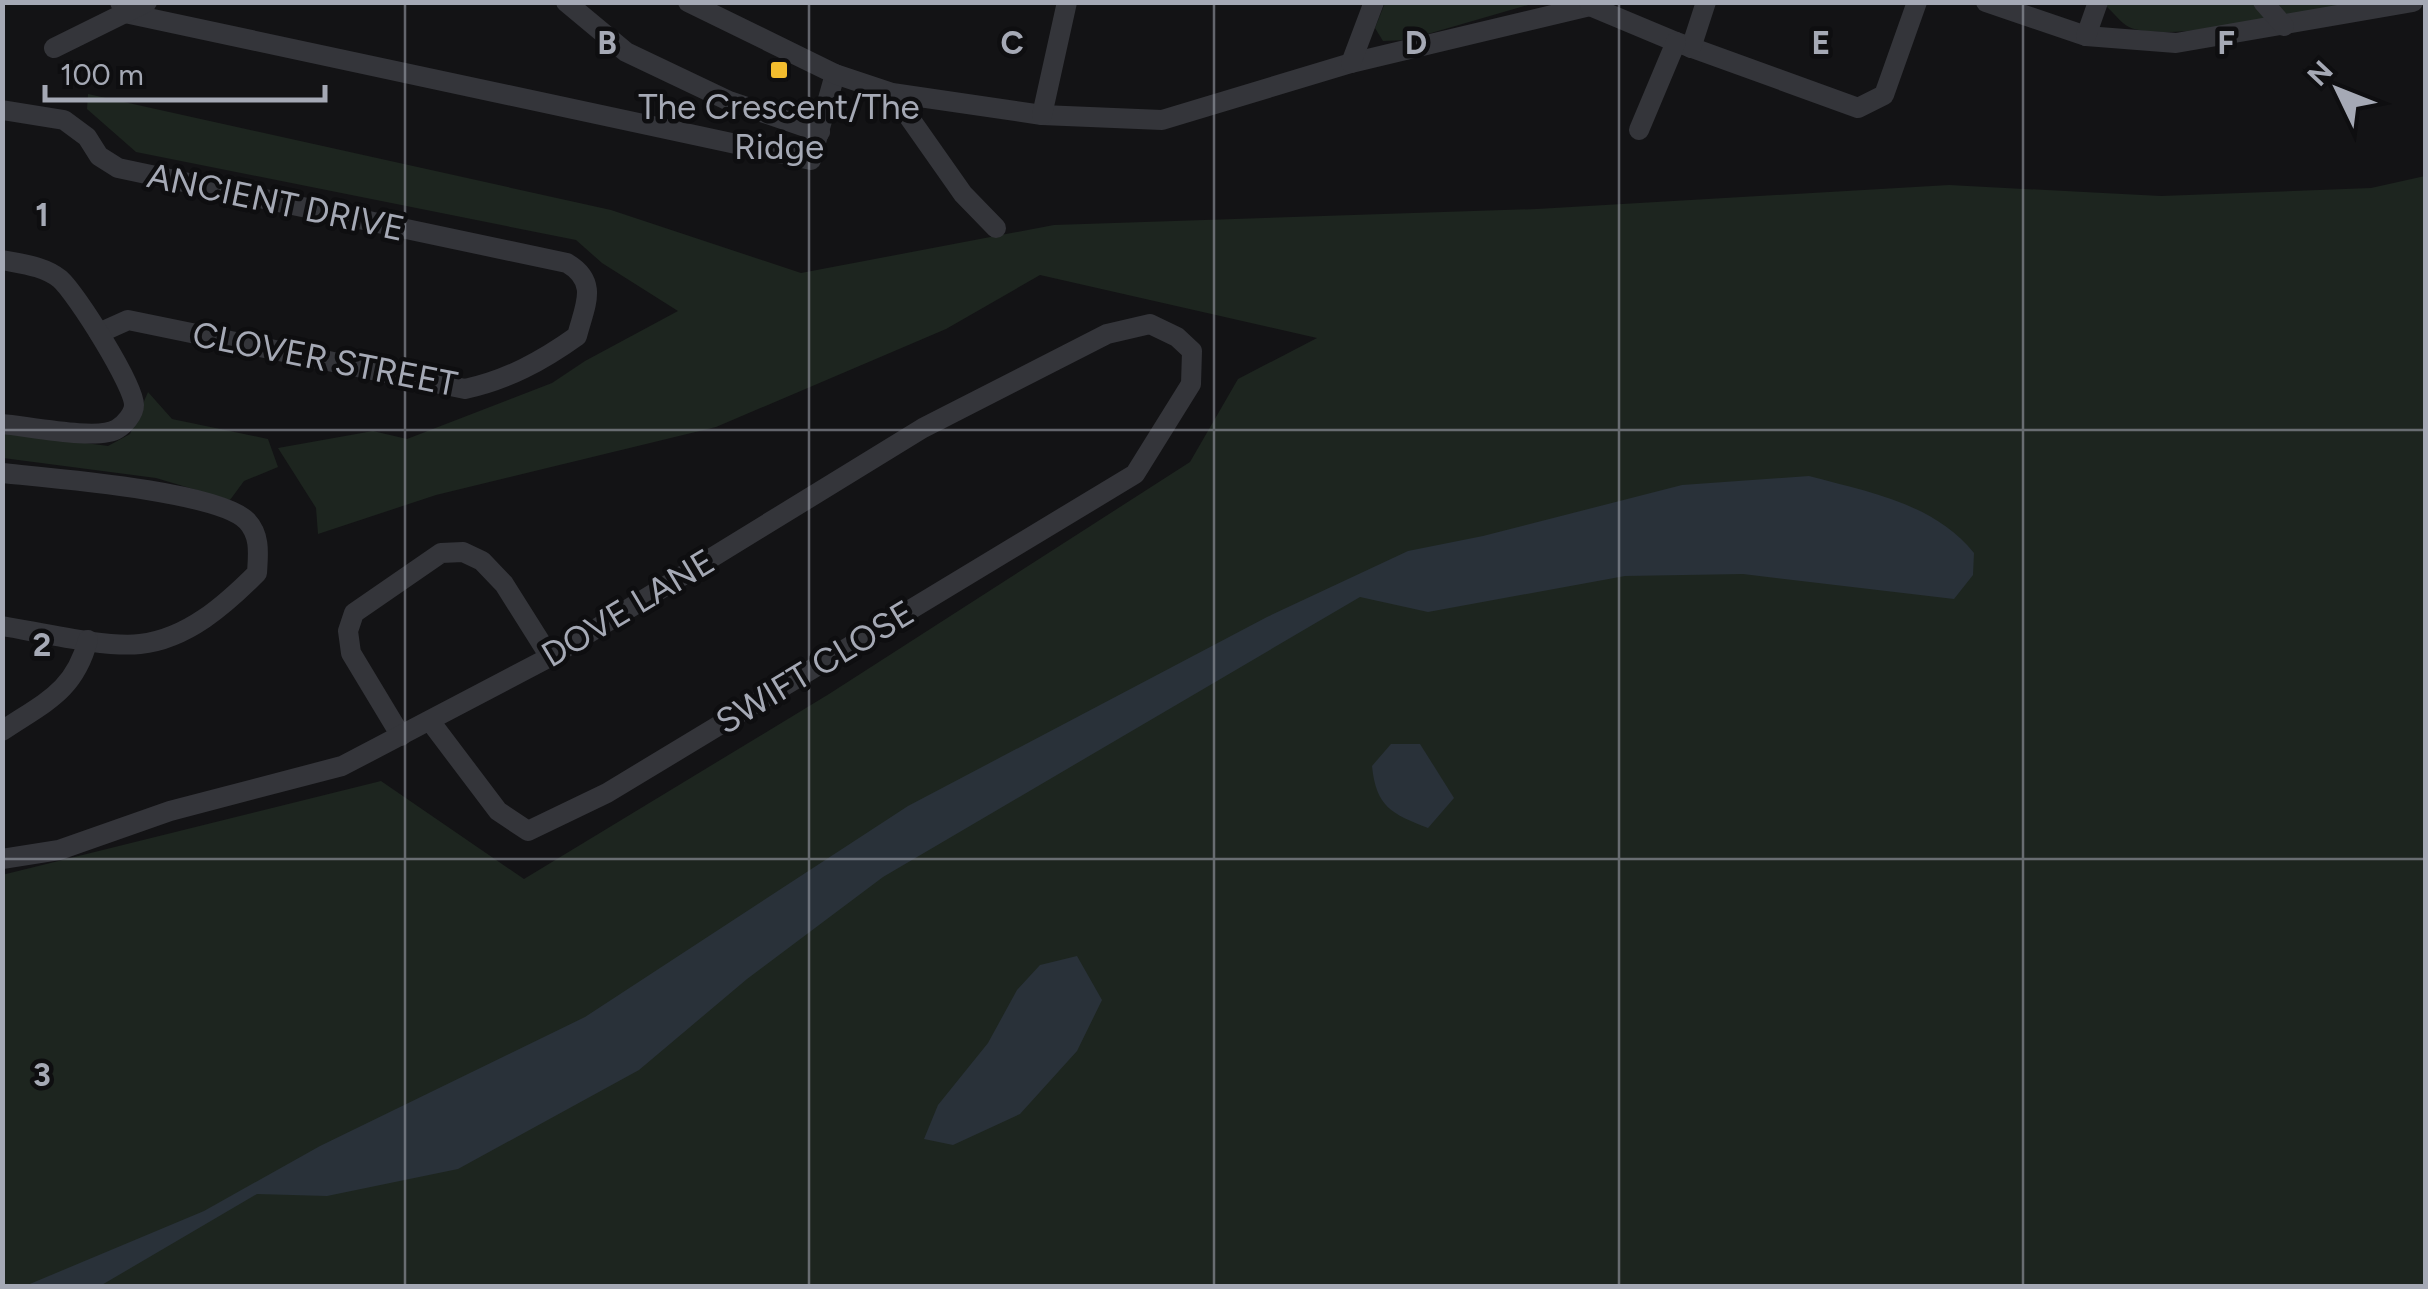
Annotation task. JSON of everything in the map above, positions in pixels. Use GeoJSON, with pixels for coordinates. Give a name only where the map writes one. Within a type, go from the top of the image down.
{"type":"FeatureCollection","features":[{"type":"Feature","properties":{"kind":"street"},"geometry":{"type":"LineString","coordinates":[[54,48],[122,8],[147,2]]}},
{"type":"Feature","properties":{"kind":"street"},"geometry":{"type":"LineString","coordinates":[[566,2],[626,52],[729,101],[820,132]]}},
{"type":"Feature","properties":{"kind":"street"},"geometry":{"type":"LineString","coordinates":[[688,2],[835,74],[892,92],[1042,115],[1162,120],[1350,64],[1590,4],[1683,45],[1858,108],[1884,95],[1917,2]]}},
{"type":"Feature","properties":{"kind":"street"},"geometry":{"type":"LineString","coordinates":[[1042,115],[1067,2]]}},
{"type":"Feature","properties":{"kind":"street"},"geometry":{"type":"LineString","coordinates":[[1350,64],[1374,2]]}},
{"type":"Feature","properties":{"kind":"street"},"geometry":{"type":"LineString","coordinates":[[1639,130],[1706,2]]}},
{"type":"Feature","properties":{"kind":"street"},"geometry":{"type":"LineString","coordinates":[[1986,2],[2086,36],[2176,43],[2412,2]]}},
{"type":"Feature","properties":{"kind":"street"},"geometry":{"type":"LineString","coordinates":[[2086,36],[2098,2]]}},
{"type":"Feature","properties":{"kind":"street"},"geometry":{"type":"LineString","coordinates":[[2264,2],[2284,26]]}},
{"type":"Feature","properties":{"kind":"street"},"geometry":{"type":"LineString","coordinates":[[122,8],[810,160],[835,74]]}},
{"type":"Feature","properties":{"kind":"street"},"geometry":{"type":"LineString","coordinates":[[892,92],[963,194],[996,228]]}},
{"type":"Feature","properties":{"kind":"street","name":"ANCIENT DRIVE"},"geometry":{"type":"LineString","coordinates":[[2,110],[64,120],[118,168],[567,263]]}},
{"type":"Feature","properties":{"kind":"street"},"geometry":{"type":"LineString","coordinates":[[2,260],[44,269],[62,281],[99,333],[134,404],[131,416],[115,431],[90,433],[2,424]]}},
{"type":"Feature","properties":{"kind":"street","name":"CLOVER STREET"},"geometry":{"type":"LineString","coordinates":[[99,333],[128,320],[465,389],[490,384],[540,362],[577,336],[589,290],[581,271],[567,263]]}},
{"type":"Feature","properties":{"kind":"street","name":"DOVE LANE"},"geometry":{"type":"LineString","coordinates":[[2,860],[58,850],[170,810],[342,766],[550,657],[923,428],[1107,334],[1150,324],[1178,337],[1192,351],[1191,384]]}},
{"type":"Feature","properties":{"kind":"street","name":"SWIFT CLOSE"},"geometry":{"type":"LineString","coordinates":[[430,721],[498,811],[528,831],[607,793],[1135,474],[1191,384]]}},
{"type":"Feature","properties":{"kind":"street"},"geometry":{"type":"LineString","coordinates":[[2,472],[185,497],[237,513],[250,524],[259,546],[257,573],[231,598],[193,626],[141,644],[2,626]]}},
{"type":"Feature","properties":{"kind":"street"},"geometry":{"type":"LineString","coordinates":[[402,736],[352,652],[348,631],[354,613],[440,553],[463,552],[482,561],[504,584],[550,657]]}},
{"type":"Feature","properties":{"kind":"street"},"geometry":{"type":"LineString","coordinates":[[2,731],[70,683],[88,640]]}},
{"type":"Feature","properties":{"kind":"shaded area"},"geometry":{"type":"Polygon","coordinates":[[[2107,2],[2362,3],[2243,25],[2174,32],[2129,27],[2106,6],[2107,2]]]}},
{"type":"Feature","properties":{"kind":"shaded area"},"geometry":{"type":"Polygon","coordinates":[[[1385,3],[1535,3],[1407,40],[1383,41],[1375,28],[1385,3]]]}},
{"type":"Feature","properties":{"kind":"shaded area"},"geometry":{"type":"Polygon","coordinates":[[[88,94],[611,210],[801,273],[1054,225],[1537,209],[1949,185],[2161,196],[2371,188],[2425,176],[2425,1286],[3,1286],[2,875],[381,781],[524,879],[829,694],[1190,462],[1238,379],[1317,338],[1040,275],[946,329],[716,427],[436,495],[318,534],[316,508],[278,448],[373,431],[407,439],[552,383],[678,311],[602,263],[576,240],[136,152],[87,109],[88,94]]]}},
{"type":"Feature","properties":{"kind":"shaded area"},"geometry":{"type":"Polygon","coordinates":[[[148,392],[172,419],[268,439],[278,467],[244,481],[230,500],[156,478],[3,458],[3,432],[108,446],[130,434],[148,392]]]}},
{"type":"Feature","properties":{"kind":"shaded area"},"geometry":{"type":"Polygon","coordinates":[[[1809,476],[1877,494],[1940,522],[1974,553],[1973,575],[1954,599],[1743,574],[1625,576],[1428,612],[1360,597],[883,877],[747,979],[639,1070],[458,1169],[327,1196],[257,1194],[100,1286],[25,1286],[204,1211],[320,1146],[585,1017],[908,806],[1267,617],[1408,551],[1682,485],[1809,476]]]}},
{"type":"Feature","properties":{"kind":"shaded area"},"geometry":{"type":"Polygon","coordinates":[[[1391,744],[1420,744],[1454,798],[1428,828],[1396,813],[1377,791],[1372,766],[1391,744]]]}},
{"type":"Feature","properties":{"kind":"shaded area"},"geometry":{"type":"Polygon","coordinates":[[[1077,956],[1102,1000],[1077,1051],[1020,1114],[953,1145],[924,1139],[938,1105],[988,1043],[1017,990],[1040,965],[1077,956]]]}},
{"type":"Feature","properties":{"kind":"place","name":"The Crescent/The Ridge"},"geometry":{"type":"Point","coordinates":[779,70]}}]}
